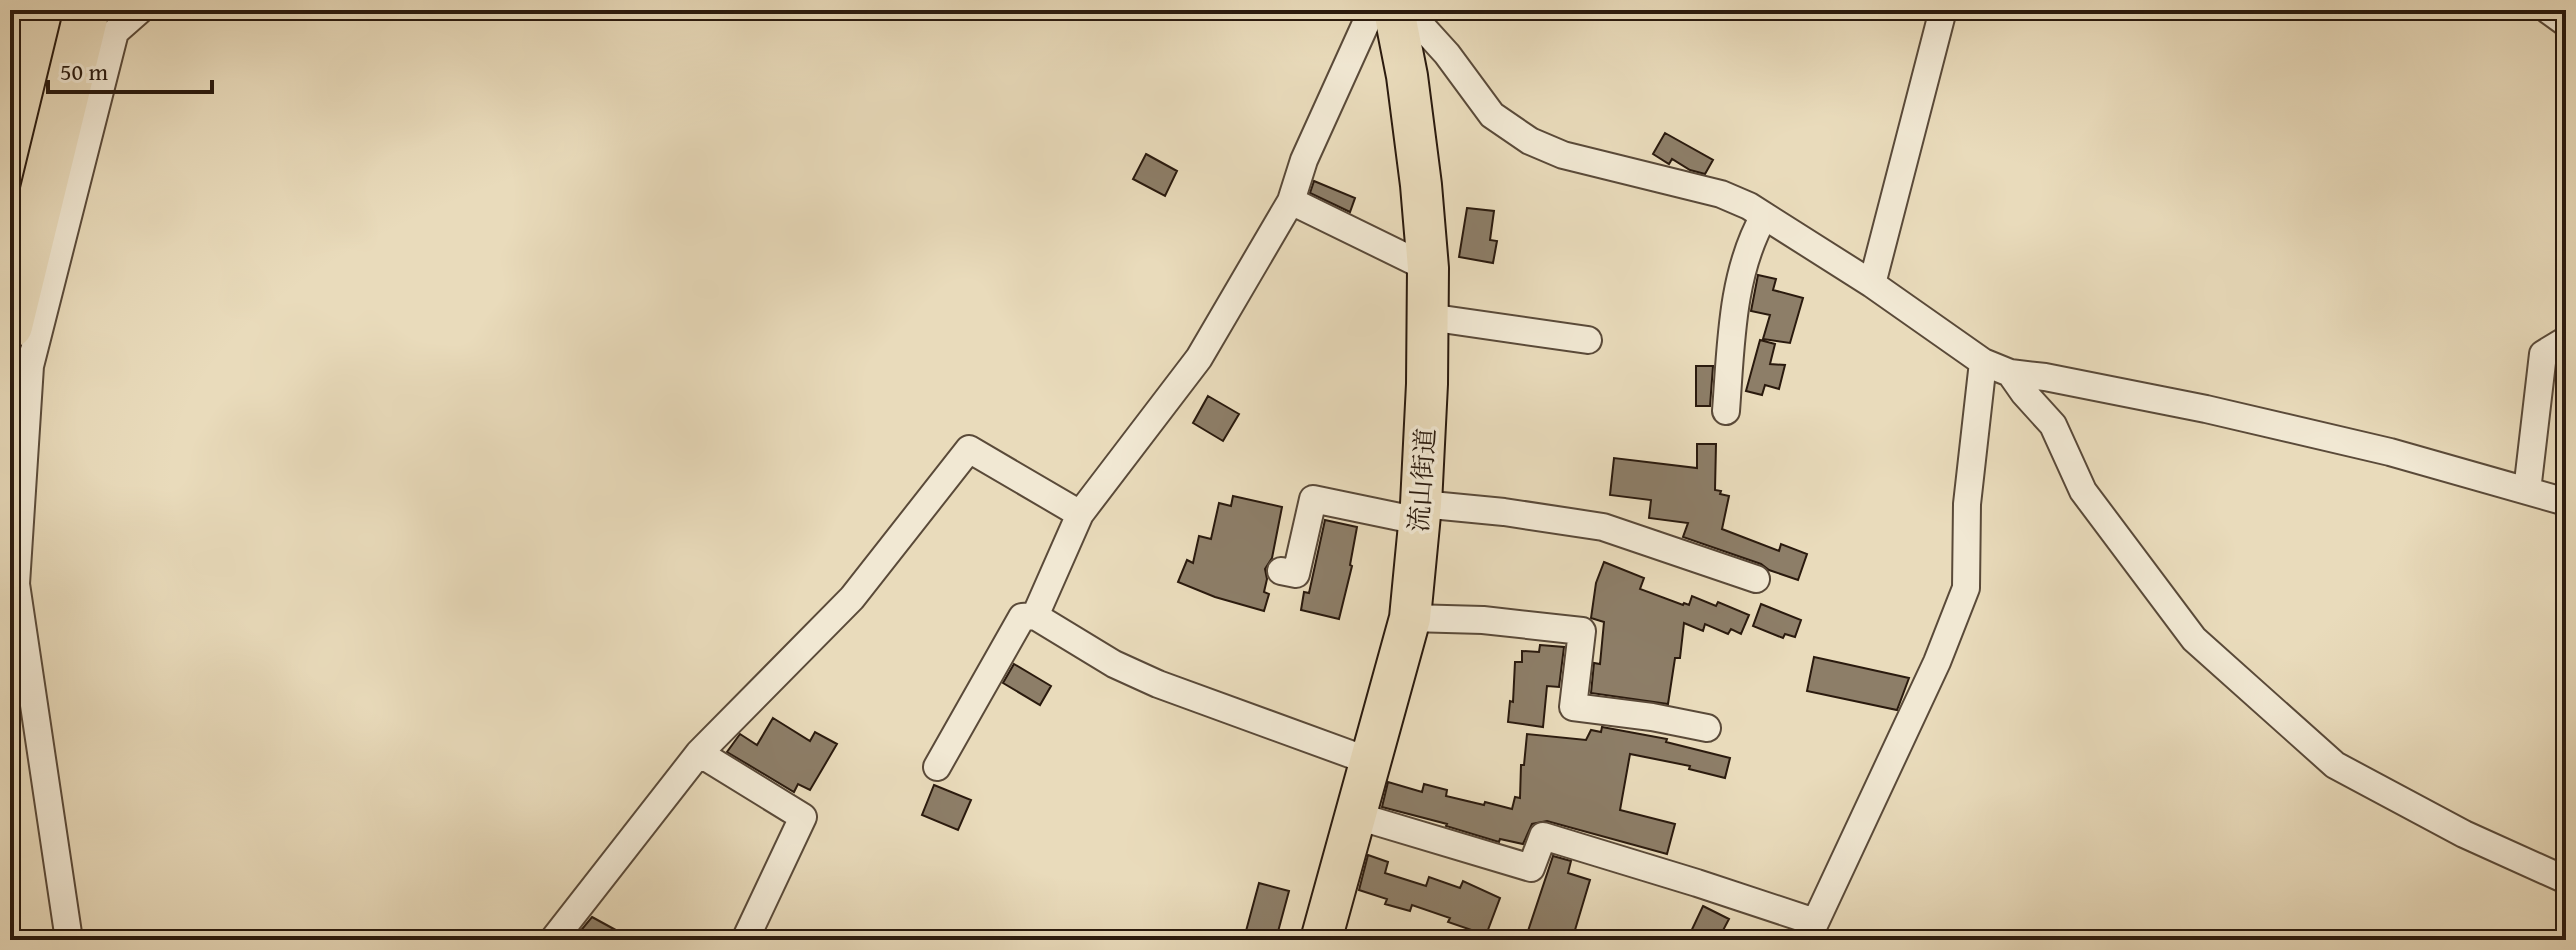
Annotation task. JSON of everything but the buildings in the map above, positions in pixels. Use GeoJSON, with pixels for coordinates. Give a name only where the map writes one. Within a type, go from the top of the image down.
{"type":"FeatureCollection","features":[{"type":"Feature","properties":{"kind":"highway"},"geometry":{"type":"LineString","coordinates":[[10,210],[60,10]]}},
{"type":"Feature","properties":{"kind":"highway"},"geometry":{"type":"LineString","coordinates":[[10,326],[87,10]]}},
{"type":"Feature","properties":{"kind":"main road","name":"流山街道"},"geometry":{"type":"LineString","coordinates":[[1321,940],[1410,618],[1420,513],[1428,268],[1407,76],[1394,10]]}},
{"type":"Feature","properties":{"kind":"street"},"geometry":{"type":"LineString","coordinates":[[69,940],[16,584],[30,366],[115,32],[140,10]]}},
{"type":"Feature","properties":{"kind":"street"},"geometry":{"type":"LineString","coordinates":[[1035,616],[1080,514],[1199,358],[1291,201],[1304,160],[1372,10]]}},
{"type":"Feature","properties":{"kind":"street"},"geometry":{"type":"LineString","coordinates":[[1407,10],[1447,54],[1492,115],[1530,141],[1563,155],[1721,194],[1764,216],[1872,284],[1983,362],[2010,373],[2206,409],[2390,452],[2566,502]]}},
{"type":"Feature","properties":{"kind":"street"},"geometry":{"type":"LineString","coordinates":[[1872,284],[1943,10]]}},
{"type":"Feature","properties":{"kind":"street"},"geometry":{"type":"LineString","coordinates":[[2548,10],[2566,23]]}},
{"type":"Feature","properties":{"kind":"street"},"geometry":{"type":"LineString","coordinates":[[1291,201],[1428,268]]}},
{"type":"Feature","properties":{"kind":"street"},"geometry":{"type":"LineString","coordinates":[[1726,411],[1734,314],[1753,236],[1764,216]]}},
{"type":"Feature","properties":{"kind":"street"},"geometry":{"type":"LineString","coordinates":[[1428,317],[1588,340]]}},
{"type":"Feature","properties":{"kind":"street"},"geometry":{"type":"LineString","coordinates":[[2527,491],[2543,354],[2566,340]]}},
{"type":"Feature","properties":{"kind":"street"},"geometry":{"type":"LineString","coordinates":[[1357,816],[1531,868],[1543,836],[1811,931],[1930,676],[1966,588],[1967,504],[1983,362]]}},
{"type":"Feature","properties":{"kind":"street"},"geometry":{"type":"LineString","coordinates":[[2010,373],[2053,425],[2083,491],[2194,639],[2335,765],[2464,834],[2566,880]]}},
{"type":"Feature","properties":{"kind":"street"},"geometry":{"type":"LineString","coordinates":[[553,940],[699,753],[852,598],[969,449],[1080,514]]}},
{"type":"Feature","properties":{"kind":"street"},"geometry":{"type":"LineString","coordinates":[[1281,571],[1296,574],[1313,499],[1420,513],[1504,512],[1603,527],[1756,579]]}},
{"type":"Feature","properties":{"kind":"street"},"geometry":{"type":"LineString","coordinates":[[937,767],[1022,617],[1035,616],[1114,664],[1158,684],[1372,762]]}},
{"type":"Feature","properties":{"kind":"street"},"geometry":{"type":"LineString","coordinates":[[1410,618],[1483,620],[1582,631],[1573,707],[1707,728]]}},
{"type":"Feature","properties":{"kind":"street"},"geometry":{"type":"LineString","coordinates":[[699,753],[803,817],[745,940]]}}]}
